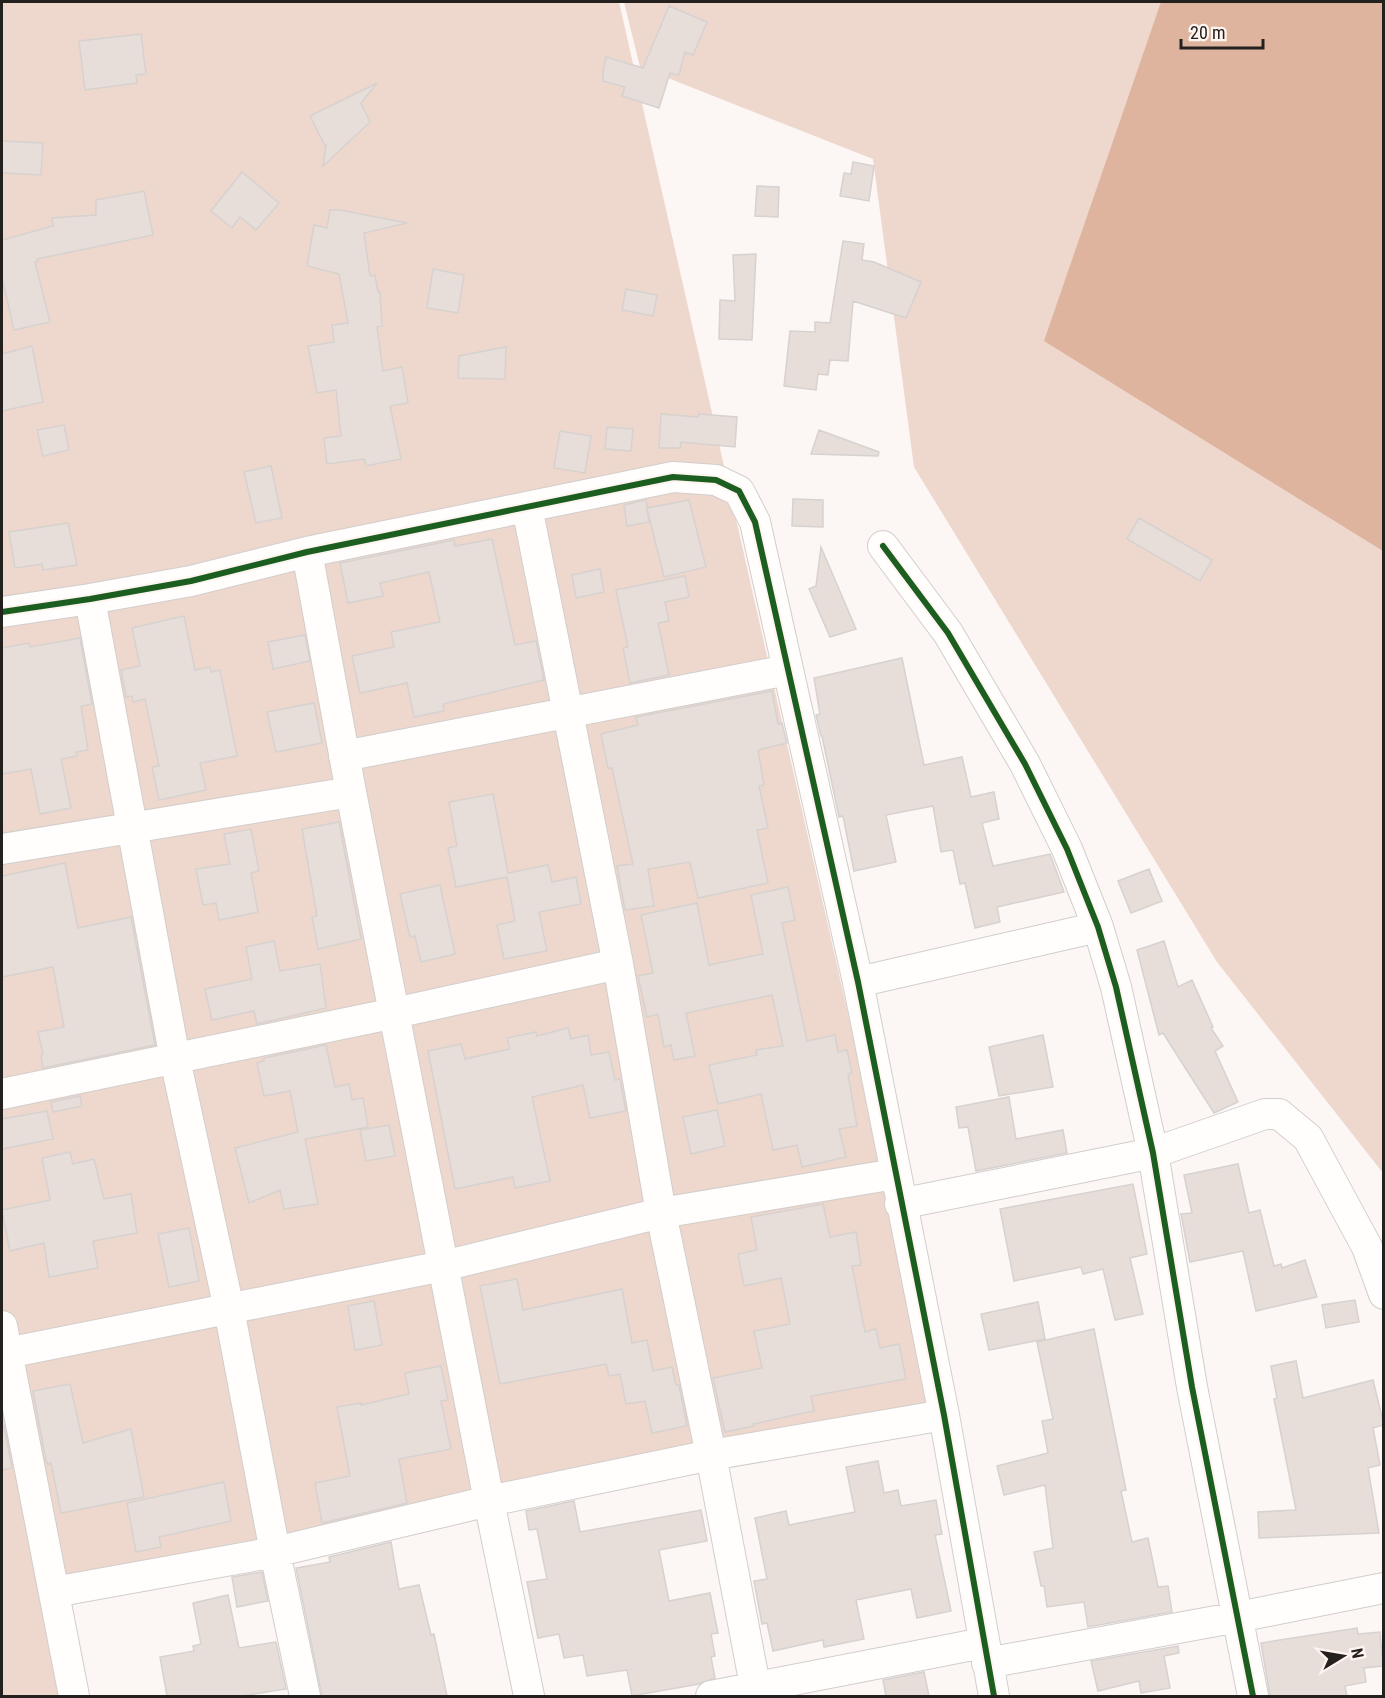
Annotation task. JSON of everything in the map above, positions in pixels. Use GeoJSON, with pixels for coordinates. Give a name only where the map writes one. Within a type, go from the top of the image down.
{"type":"FeatureCollection","features":[{"type":"Feature","properties":{"kind":"street"},"geometry":{"type":"LineString","coordinates":[[2,612],[191,581],[308,552],[673,477],[716,480],[739,491],[755,522],[858,982],[900,1204],[944,1415],[994,1696]]}},
{"type":"Feature","properties":{"kind":"street"},"geometry":{"type":"LineString","coordinates":[[527,507],[618,964],[661,1212],[711,1455],[756,1692]]}},
{"type":"Feature","properties":{"kind":"street"},"geometry":{"type":"LineString","coordinates":[[883,546],[948,633],[1025,764],[1067,849],[1098,927],[1116,987],[1153,1153],[1192,1387],[1253,1696]]}},
{"type":"Feature","properties":{"kind":"street"},"geometry":{"type":"LineString","coordinates":[[308,552],[344,756],[529,1696]]}},
{"type":"Feature","properties":{"kind":"street"},"geometry":{"type":"LineString","coordinates":[[90,599],[175,1059],[229,1309],[305,1696]]}},
{"type":"Feature","properties":{"kind":"street"},"geometry":{"type":"LineString","coordinates":[[344,756],[788,670]]}},
{"type":"Feature","properties":{"kind":"street"},"geometry":{"type":"LineString","coordinates":[[2,849],[351,792]]}},
{"type":"Feature","properties":{"kind":"street"},"geometry":{"type":"LineString","coordinates":[[858,982],[1098,927]]}},
{"type":"Feature","properties":{"kind":"street"},"geometry":{"type":"LineString","coordinates":[[2,1095],[618,964]]}},
{"type":"Feature","properties":{"kind":"street"},"geometry":{"type":"LineString","coordinates":[[900,1204],[1153,1153],[1265,1114],[1279,1114],[1308,1138],[1367,1247],[1383,1294]]}},
{"type":"Feature","properties":{"kind":"street"},"geometry":{"type":"LineString","coordinates":[[74,1696],[3,1344],[229,1309],[443,1266],[661,1212],[895,1174]]}},
{"type":"Feature","properties":{"kind":"street"},"geometry":{"type":"LineString","coordinates":[[54,1592],[275,1552],[489,1501],[711,1455],[944,1415]]}},
{"type":"Feature","properties":{"kind":"street"},"geometry":{"type":"LineString","coordinates":[[711,1696],[756,1692],[985,1653],[1238,1617],[1383,1588]]}},
{"type":"Feature","properties":{"kind":"shaded area"},"geometry":{"type":"Polygon","coordinates":[[[2,2],[619,2],[937,1407],[59,1599],[73,1696],[2,1696],[2,2]]]}},
{"type":"Feature","properties":{"kind":"shaded area"},"geometry":{"type":"Polygon","coordinates":[[[624,2],[1383,2],[1383,1173],[1217,962],[914,467],[873,159],[640,67],[624,2]]]}},
{"type":"Feature","properties":{"kind":"shaded area"},"geometry":{"type":"Polygon","coordinates":[[[1161,2],[1383,2],[1383,551],[1044,341],[1161,2]]]}},
{"type":"Feature","properties":{"kind":"building"},"geometry":{"type":"Polygon","coordinates":[[[669,6],[707,22],[693,55],[685,52],[679,75],[670,73],[659,108],[622,96],[625,87],[603,81],[603,72],[606,57],[643,68],[669,6]]]}},
{"type":"Feature","properties":{"kind":"building"},"geometry":{"type":"Polygon","coordinates":[[[141,34],[146,74],[136,75],[137,83],[85,90],[79,41],[141,34]]]}},
{"type":"Feature","properties":{"kind":"building"},"geometry":{"type":"Polygon","coordinates":[[[377,83],[361,103],[370,122],[323,166],[326,145],[310,116],[377,83]]]}},
{"type":"Feature","properties":{"kind":"building"},"geometry":{"type":"Polygon","coordinates":[[[2,141],[43,143],[41,175],[2,173],[2,141]]]}},
{"type":"Feature","properties":{"kind":"building"},"geometry":{"type":"Polygon","coordinates":[[[853,162],[874,166],[869,201],[840,196],[844,173],[851,174],[853,162]]]}},
{"type":"Feature","properties":{"kind":"building"},"geometry":{"type":"Polygon","coordinates":[[[242,172],[279,203],[256,230],[240,217],[232,228],[211,211],[242,172]]]}},
{"type":"Feature","properties":{"kind":"building"},"geometry":{"type":"Polygon","coordinates":[[[757,186],[779,187],[778,217],[755,216],[757,186]]]}},
{"type":"Feature","properties":{"kind":"building"},"geometry":{"type":"Polygon","coordinates":[[[144,191],[153,235],[37,259],[38,261],[35,262],[50,322],[14,330],[2,277],[2,240],[53,226],[52,218],[96,215],[96,200],[144,191]]]}},
{"type":"Feature","properties":{"kind":"building"},"geometry":{"type":"Polygon","coordinates":[[[330,210],[407,223],[364,233],[370,276],[375,275],[378,292],[380,292],[382,326],[377,327],[383,371],[402,367],[408,403],[390,406],[401,459],[366,466],[364,459],[327,464],[324,438],[341,436],[336,390],[317,393],[308,346],[334,342],[332,325],[348,323],[339,274],[307,266],[314,225],[327,228],[330,210]]]}},
{"type":"Feature","properties":{"kind":"building"},"geometry":{"type":"Polygon","coordinates":[[[843,241],[864,244],[862,260],[874,262],[921,282],[906,318],[853,301],[848,361],[830,360],[828,375],[818,374],[816,390],[784,386],[790,331],[815,332],[815,322],[830,323],[843,241]]]}},
{"type":"Feature","properties":{"kind":"building"},"geometry":{"type":"Polygon","coordinates":[[[756,254],[752,340],[719,339],[720,300],[735,301],[733,255],[756,254]]]}},
{"type":"Feature","properties":{"kind":"building"},"geometry":{"type":"Polygon","coordinates":[[[433,269],[464,275],[458,313],[427,308],[433,269]]]}},
{"type":"Feature","properties":{"kind":"building"},"geometry":{"type":"Polygon","coordinates":[[[626,289],[657,295],[653,316],[622,310],[626,289]]]}},
{"type":"Feature","properties":{"kind":"building"},"geometry":{"type":"Polygon","coordinates":[[[32,346],[43,402],[2,411],[2,354],[32,346]]]}},
{"type":"Feature","properties":{"kind":"building"},"geometry":{"type":"Polygon","coordinates":[[[506,347],[505,379],[458,378],[459,356],[506,347]]]}},
{"type":"Feature","properties":{"kind":"building"},"geometry":{"type":"Polygon","coordinates":[[[661,414],[737,417],[735,447],[681,442],[680,448],[659,448],[661,414]]]}},
{"type":"Feature","properties":{"kind":"building"},"geometry":{"type":"Polygon","coordinates":[[[64,425],[69,450],[43,456],[37,430],[64,425]]]}},
{"type":"Feature","properties":{"kind":"building"},"geometry":{"type":"Polygon","coordinates":[[[607,427],[633,429],[631,451],[605,449],[607,427]]]}},
{"type":"Feature","properties":{"kind":"building"},"geometry":{"type":"Polygon","coordinates":[[[819,430],[879,452],[878,456],[811,454],[819,430]]]}},
{"type":"Feature","properties":{"kind":"building"},"geometry":{"type":"Polygon","coordinates":[[[560,431],[591,436],[585,473],[554,468],[560,431]]]}},
{"type":"Feature","properties":{"kind":"building"},"geometry":{"type":"Polygon","coordinates":[[[271,466],[282,518],[256,523],[244,472],[271,466]]]}},
{"type":"Feature","properties":{"kind":"building"},"geometry":{"type":"Polygon","coordinates":[[[793,499],[823,500],[823,527],[792,526],[793,499]]]}},
{"type":"Feature","properties":{"kind":"building"},"geometry":{"type":"Polygon","coordinates":[[[646,500],[647,508],[689,500],[706,567],[664,577],[647,509],[649,522],[627,526],[624,505],[646,500]]]}},
{"type":"Feature","properties":{"kind":"building"},"geometry":{"type":"Polygon","coordinates":[[[1139,518],[1212,560],[1200,581],[1127,539],[1139,518]]]}},
{"type":"Feature","properties":{"kind":"building"},"geometry":{"type":"Polygon","coordinates":[[[68,523],[77,565],[43,570],[42,564],[15,568],[9,532],[68,523]]]}},
{"type":"Feature","properties":{"kind":"building"},"geometry":{"type":"Polygon","coordinates":[[[492,539],[515,645],[536,641],[544,680],[443,704],[444,711],[414,717],[407,683],[360,693],[352,656],[394,647],[391,632],[440,622],[429,572],[380,583],[383,596],[348,603],[340,563],[454,540],[455,546],[492,539]]]}},
{"type":"Feature","properties":{"kind":"building"},"geometry":{"type":"Polygon","coordinates":[[[821,547],[856,629],[830,637],[809,589],[816,586],[821,547]]]}},
{"type":"Feature","properties":{"kind":"building"},"geometry":{"type":"Polygon","coordinates":[[[600,569],[604,592],[576,598],[572,575],[600,569]]]}},
{"type":"Feature","properties":{"kind":"building"},"geometry":{"type":"Polygon","coordinates":[[[685,576],[689,597],[665,602],[669,621],[658,623],[669,675],[630,683],[623,648],[628,647],[616,590],[685,576]]]}},
{"type":"Feature","properties":{"kind":"building"},"geometry":{"type":"Polygon","coordinates":[[[184,616],[195,670],[210,667],[211,672],[220,670],[237,756],[200,763],[206,790],[159,800],[152,767],[159,766],[145,699],[133,702],[132,696],[126,697],[121,670],[140,666],[132,628],[184,616]]]}},
{"type":"Feature","properties":{"kind":"building"},"geometry":{"type":"Polygon","coordinates":[[[305,635],[310,661],[273,669],[268,642],[305,635]]]}},
{"type":"Feature","properties":{"kind":"building"},"geometry":{"type":"Polygon","coordinates":[[[80,638],[92,704],[81,706],[88,750],[76,752],[77,756],[61,759],[71,808],[40,814],[31,769],[2,774],[2,648],[29,643],[30,647],[80,638]]]}},
{"type":"Feature","properties":{"kind":"building"},"geometry":{"type":"Polygon","coordinates":[[[902,658],[924,765],[962,757],[971,797],[994,792],[999,819],[982,823],[993,866],[1050,854],[1064,892],[997,907],[1000,922],[975,928],[965,883],[960,884],[953,850],[941,852],[933,806],[886,815],[896,862],[854,871],[843,816],[839,817],[816,715],[820,714],[814,678],[902,658]]]}},
{"type":"Feature","properties":{"kind":"building"},"geometry":{"type":"Polygon","coordinates":[[[772,691],[778,724],[782,723],[787,743],[758,750],[764,785],[759,786],[768,828],[757,830],[768,883],[698,898],[690,862],[648,869],[654,906],[625,910],[617,866],[633,864],[612,768],[608,768],[601,734],[638,725],[636,717],[772,691]]]}},
{"type":"Feature","properties":{"kind":"building"},"geometry":{"type":"Polygon","coordinates":[[[314,703],[322,743],[276,752],[267,712],[314,703]]]}},
{"type":"Feature","properties":{"kind":"building"},"geometry":{"type":"Polygon","coordinates":[[[493,794],[508,873],[548,865],[552,882],[576,877],[581,904],[539,912],[547,951],[504,959],[497,925],[515,921],[507,877],[456,887],[448,848],[457,846],[449,802],[493,794]]]}},
{"type":"Feature","properties":{"kind":"building"},"geometry":{"type":"Polygon","coordinates":[[[339,822],[361,939],[318,949],[312,917],[317,916],[302,829],[339,822]]]}},
{"type":"Feature","properties":{"kind":"building"},"geometry":{"type":"Polygon","coordinates":[[[251,829],[259,871],[251,873],[258,912],[219,920],[216,903],[203,905],[196,869],[230,864],[224,834],[251,829]]]}},
{"type":"Feature","properties":{"kind":"building"},"geometry":{"type":"Polygon","coordinates":[[[65,863],[78,928],[131,917],[155,1045],[43,1068],[41,1055],[43,1054],[38,1032],[64,1027],[53,967],[2,977],[2,876],[65,863]]]}},
{"type":"Feature","properties":{"kind":"building"},"geometry":{"type":"Polygon","coordinates":[[[1149,869],[1162,901],[1131,913],[1118,881],[1149,869]]]}},
{"type":"Feature","properties":{"kind":"building"},"geometry":{"type":"Polygon","coordinates":[[[440,885],[455,954],[421,962],[415,936],[410,937],[400,894],[440,885]]]}},
{"type":"Feature","properties":{"kind":"building"},"geometry":{"type":"Polygon","coordinates":[[[788,887],[795,920],[782,923],[807,1041],[835,1035],[838,1052],[847,1050],[852,1073],[848,1074],[857,1126],[839,1129],[846,1157],[802,1167],[797,1145],[773,1150],[761,1094],[718,1104],[709,1065],[757,1055],[756,1050],[783,1046],[772,995],[686,1013],[695,1056],[674,1060],[671,1045],[664,1047],[658,1014],[647,1017],[638,976],[653,973],[641,915],[697,903],[709,965],[763,954],[751,895],[788,887]]]}},
{"type":"Feature","properties":{"kind":"building"},"geometry":{"type":"Polygon","coordinates":[[[274,941],[280,971],[320,964],[326,1008],[257,1024],[254,1011],[212,1020],[205,989],[252,979],[246,947],[274,941]]]}},
{"type":"Feature","properties":{"kind":"building"},"geometry":{"type":"Polygon","coordinates":[[[1164,941],[1178,987],[1192,980],[1213,1027],[1211,1028],[1223,1046],[1215,1051],[1238,1102],[1214,1113],[1163,1033],[1159,1035],[1137,950],[1164,941]]]}},
{"type":"Feature","properties":{"kind":"building"},"geometry":{"type":"Polygon","coordinates":[[[568,1028],[571,1039],[588,1035],[591,1055],[609,1052],[615,1080],[620,1079],[626,1111],[590,1118],[583,1085],[532,1097],[550,1181],[515,1188],[513,1177],[455,1189],[428,1051],[461,1044],[465,1059],[510,1049],[507,1038],[536,1032],[537,1036],[568,1028]]]}},
{"type":"Feature","properties":{"kind":"building"},"geometry":{"type":"Polygon","coordinates":[[[1043,1035],[1053,1087],[999,1096],[989,1047],[1043,1035]]]}},
{"type":"Feature","properties":{"kind":"building"},"geometry":{"type":"Polygon","coordinates":[[[326,1045],[335,1087],[349,1084],[352,1100],[363,1098],[368,1127],[305,1139],[318,1204],[284,1209],[280,1190],[249,1203],[235,1148],[298,1132],[290,1091],[264,1096],[257,1063],[264,1061],[264,1058],[326,1045]]]}},
{"type":"Feature","properties":{"kind":"building"},"geometry":{"type":"Polygon","coordinates":[[[80,1096],[82,1106],[53,1112],[51,1102],[80,1096]]]}},
{"type":"Feature","properties":{"kind":"building"},"geometry":{"type":"Polygon","coordinates":[[[1009,1097],[1016,1139],[1063,1130],[1067,1153],[976,1171],[968,1127],[959,1128],[956,1107],[1009,1097]]]}},
{"type":"Feature","properties":{"kind":"building"},"geometry":{"type":"Polygon","coordinates":[[[717,1110],[725,1146],[691,1154],[683,1117],[717,1110]]]}},
{"type":"Feature","properties":{"kind":"building"},"geometry":{"type":"Polygon","coordinates":[[[47,1111],[53,1139],[2,1149],[2,1119],[47,1111]]]}},
{"type":"Feature","properties":{"kind":"building"},"geometry":{"type":"Polygon","coordinates":[[[389,1125],[395,1156],[366,1161],[360,1130],[389,1125]]]}},
{"type":"Feature","properties":{"kind":"building"},"geometry":{"type":"Polygon","coordinates":[[[70,1152],[73,1164],[94,1159],[104,1199],[131,1194],[137,1233],[93,1241],[98,1268],[49,1277],[44,1243],[10,1251],[2,1210],[50,1200],[42,1158],[70,1152]]]}},
{"type":"Feature","properties":{"kind":"building"},"geometry":{"type":"Polygon","coordinates":[[[1238,1164],[1249,1213],[1260,1210],[1274,1266],[1281,1264],[1282,1268],[1305,1260],[1317,1297],[1256,1311],[1243,1251],[1190,1262],[1181,1214],[1192,1213],[1184,1175],[1238,1164]]]}},
{"type":"Feature","properties":{"kind":"building"},"geometry":{"type":"Polygon","coordinates":[[[1133,1184],[1147,1254],[1130,1258],[1143,1314],[1115,1320],[1103,1269],[1083,1274],[1081,1267],[1014,1281],[1000,1209],[1133,1184]]]}},
{"type":"Feature","properties":{"kind":"building"},"geometry":{"type":"Polygon","coordinates":[[[823,1204],[830,1237],[856,1232],[861,1265],[852,1266],[865,1332],[876,1329],[880,1348],[899,1344],[906,1379],[811,1396],[814,1411],[725,1432],[713,1378],[762,1368],[754,1331],[790,1324],[781,1278],[744,1286],[738,1254],[757,1250],[751,1217],[823,1204]]]}},
{"type":"Feature","properties":{"kind":"building"},"geometry":{"type":"Polygon","coordinates":[[[189,1228],[199,1281],[169,1287],[158,1234],[189,1228]]]}},
{"type":"Feature","properties":{"kind":"building"},"geometry":{"type":"Polygon","coordinates":[[[517,1279],[523,1310],[622,1289],[632,1343],[647,1340],[653,1371],[672,1367],[676,1385],[679,1385],[687,1426],[652,1433],[645,1401],[626,1404],[620,1374],[609,1376],[606,1364],[500,1384],[480,1286],[517,1279]]]}},
{"type":"Feature","properties":{"kind":"building"},"geometry":{"type":"Polygon","coordinates":[[[1355,1300],[1359,1322],[1326,1328],[1322,1305],[1355,1300]]]}},
{"type":"Feature","properties":{"kind":"building"},"geometry":{"type":"Polygon","coordinates":[[[374,1301],[382,1345],[355,1350],[348,1306],[374,1301]]]}},
{"type":"Feature","properties":{"kind":"building"},"geometry":{"type":"Polygon","coordinates":[[[1038,1302],[1045,1339],[989,1350],[981,1314],[1038,1302]]]}},
{"type":"Feature","properties":{"kind":"building"},"geometry":{"type":"Polygon","coordinates":[[[1094,1329],[1126,1490],[1121,1491],[1132,1542],[1148,1538],[1158,1587],[1168,1586],[1172,1612],[1088,1627],[1084,1602],[1047,1607],[1044,1586],[1041,1586],[1034,1552],[1053,1548],[1045,1485],[1004,1495],[997,1466],[1048,1453],[1042,1421],[1053,1419],[1037,1342],[1094,1329]]]}},
{"type":"Feature","properties":{"kind":"building"},"geometry":{"type":"Polygon","coordinates":[[[1296,1361],[1303,1398],[1373,1380],[1383,1425],[1373,1428],[1380,1465],[1368,1468],[1379,1533],[1259,1538],[1258,1512],[1296,1510],[1274,1399],[1277,1398],[1271,1366],[1296,1361]]]}},
{"type":"Feature","properties":{"kind":"building"},"geometry":{"type":"Polygon","coordinates":[[[441,1366],[448,1400],[441,1401],[451,1449],[399,1459],[407,1503],[322,1523],[315,1483],[350,1476],[337,1407],[361,1403],[361,1405],[409,1394],[405,1373],[441,1366]]]}},
{"type":"Feature","properties":{"kind":"building"},"geometry":{"type":"Polygon","coordinates":[[[70,1384],[83,1443],[131,1429],[144,1497],[61,1513],[51,1463],[48,1464],[46,1461],[33,1391],[70,1384]]]}},
{"type":"Feature","properties":{"kind":"building"},"geometry":{"type":"Polygon","coordinates":[[[4,1426],[12,1468],[2,1470],[2,1427],[4,1426]]]}},
{"type":"Feature","properties":{"kind":"building"},"geometry":{"type":"Polygon","coordinates":[[[878,1461],[884,1493],[898,1490],[901,1506],[936,1500],[942,1534],[935,1535],[951,1611],[917,1618],[911,1589],[856,1600],[864,1639],[824,1647],[823,1640],[773,1651],[767,1623],[762,1624],[754,1581],[767,1579],[755,1518],[786,1511],[789,1525],[855,1512],[846,1467],[878,1461]]]}},
{"type":"Feature","properties":{"kind":"building"},"geometry":{"type":"Polygon","coordinates":[[[224,1482],[231,1521],[159,1537],[161,1547],[136,1552],[127,1503],[224,1482]]]}},
{"type":"Feature","properties":{"kind":"building"},"geometry":{"type":"Polygon","coordinates":[[[574,1501],[580,1532],[701,1510],[707,1541],[659,1550],[669,1601],[710,1593],[718,1633],[711,1634],[715,1656],[711,1657],[715,1678],[699,1684],[632,1696],[627,1670],[587,1676],[583,1655],[564,1658],[559,1634],[538,1638],[527,1582],[547,1579],[537,1529],[529,1530],[526,1511],[574,1501]]]}},
{"type":"Feature","properties":{"kind":"building"},"geometry":{"type":"Polygon","coordinates":[[[391,1542],[399,1589],[419,1585],[431,1635],[434,1634],[447,1696],[322,1696],[296,1568],[330,1562],[329,1557],[391,1542]]]}},
{"type":"Feature","properties":{"kind":"building"},"geometry":{"type":"Polygon","coordinates":[[[262,1572],[268,1601],[237,1607],[232,1577],[262,1572]]]}},
{"type":"Feature","properties":{"kind":"building"},"geometry":{"type":"Polygon","coordinates":[[[228,1595],[239,1648],[276,1642],[286,1689],[241,1696],[167,1696],[160,1657],[194,1651],[193,1646],[201,1644],[193,1603],[228,1595]]]}},
{"type":"Feature","properties":{"kind":"building"},"geometry":{"type":"Polygon","coordinates":[[[1357,1628],[1358,1634],[1380,1632],[1383,1666],[1364,1668],[1366,1682],[1345,1686],[1347,1696],[1270,1696],[1261,1643],[1357,1628]]]}},
{"type":"Feature","properties":{"kind":"building"},"geometry":{"type":"Polygon","coordinates":[[[1178,1646],[1179,1653],[1164,1656],[1170,1688],[1141,1693],[1139,1681],[1098,1691],[1091,1661],[1178,1646]]]}},
{"type":"Feature","properties":{"kind":"building"},"geometry":{"type":"Polygon","coordinates":[[[924,1672],[929,1696],[886,1696],[883,1680],[924,1672]]]}},
{"type":"Feature","properties":{"kind":"cycle path"},"geometry":{"type":"LineString","coordinates":[[2,612],[191,581],[307,552],[673,477],[716,480],[739,491],[755,522],[858,982],[944,1415],[994,1696]]}},
{"type":"Feature","properties":{"kind":"cycle path"},"geometry":{"type":"LineString","coordinates":[[883,546],[948,633],[1025,764],[1067,849],[1098,927],[1116,987],[1153,1153],[1192,1387],[1253,1696]]}}]}
